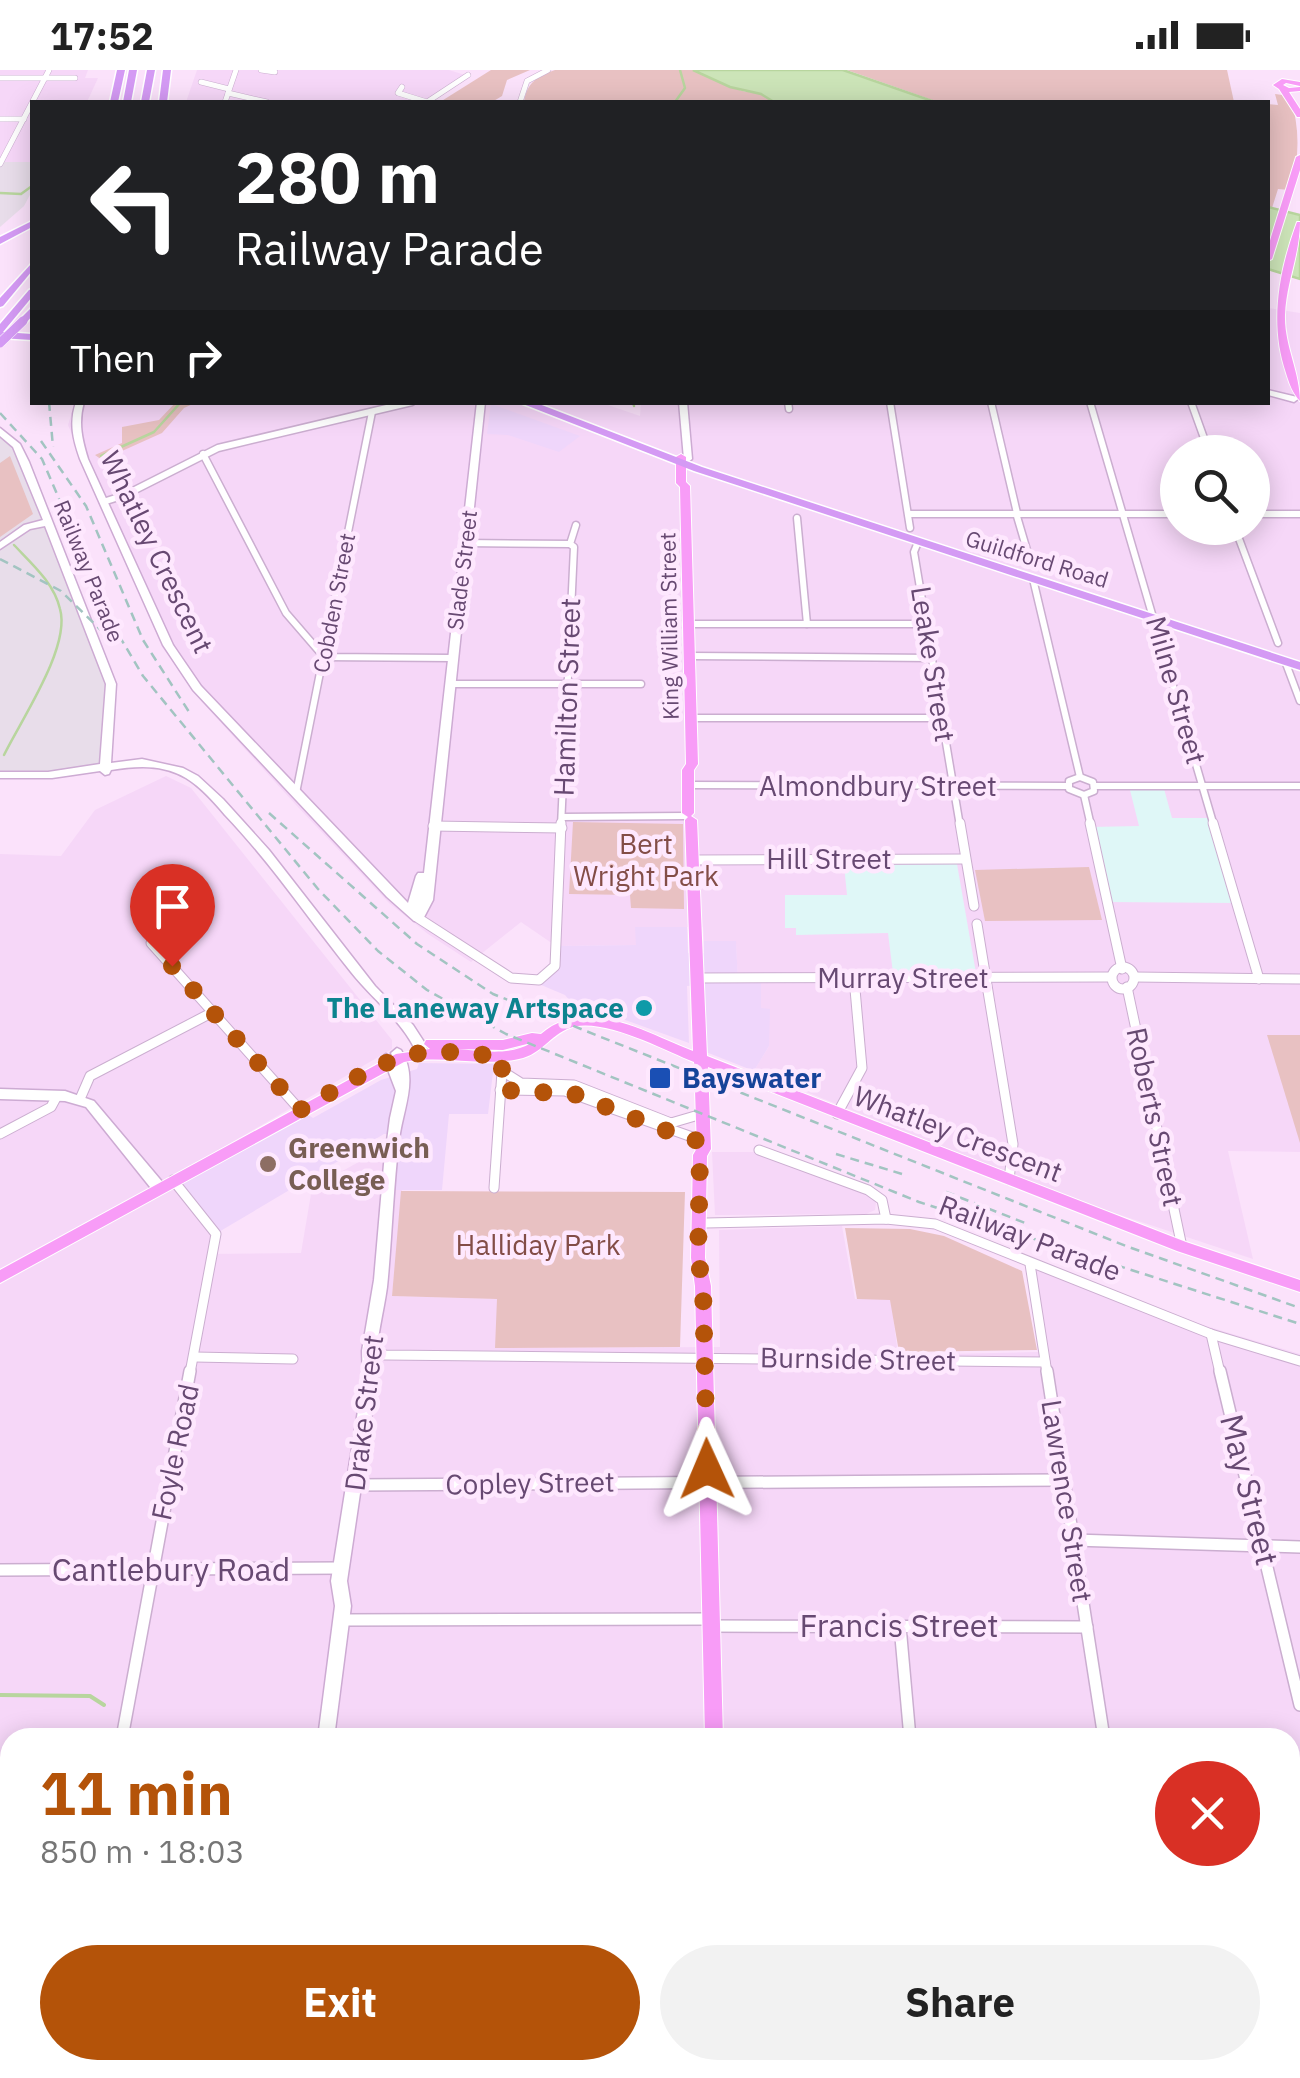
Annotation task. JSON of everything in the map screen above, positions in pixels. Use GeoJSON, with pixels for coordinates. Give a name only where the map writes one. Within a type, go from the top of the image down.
{"type":"FeatureCollection","features":[{"type":"Feature","properties":{"kind":"highway"},"geometry":{"type":"LineString","coordinates":[[114,100],[121,70]]}},
{"type":"Feature","properties":{"kind":"highway"},"geometry":{"type":"LineString","coordinates":[[127,100],[133,70]]}},
{"type":"Feature","properties":{"kind":"highway"},"geometry":{"type":"LineString","coordinates":[[145,100],[151,70]]}},
{"type":"Feature","properties":{"kind":"highway"},"geometry":{"type":"LineString","coordinates":[[166,100],[167,73]]}},
{"type":"Feature","properties":{"kind":"highway"},"geometry":{"type":"LineString","coordinates":[[0,240],[30,226]]}},
{"type":"Feature","properties":{"kind":"highway"},"geometry":{"type":"LineString","coordinates":[[0,304],[30,268]]}},
{"type":"Feature","properties":{"kind":"highway"},"geometry":{"type":"LineString","coordinates":[[2,329],[30,301]]}},
{"type":"Feature","properties":{"kind":"highway"},"geometry":{"type":"LineString","coordinates":[[0,343],[23,321],[30,303]]}},
{"type":"Feature","properties":{"kind":"highway"},"geometry":{"type":"LineString","coordinates":[[2,329],[30,334]]}},
{"type":"Feature","properties":{"kind":"highway","name":"Guildford Road"},"geometry":{"type":"LineString","coordinates":[[530,405],[619,437],[686,468],[762,488]]}},
{"type":"Feature","properties":{"kind":"highway","name":"Guildford Road"},"geometry":{"type":"LineString","coordinates":[[686,468],[762,488],[1300,666]]}},
{"type":"Feature","properties":{"kind":"main road"},"geometry":{"type":"LineString","coordinates":[[1282,78],[1299,87]]}},
{"type":"Feature","properties":{"kind":"main road"},"geometry":{"type":"LineString","coordinates":[[1282,78],[1299,87]]}},
{"type":"Feature","properties":{"kind":"main road"},"geometry":{"type":"LineString","coordinates":[[1282,78],[1300,116]]}},
{"type":"Feature","properties":{"kind":"main road"},"geometry":{"type":"LineString","coordinates":[[1270,252],[1300,157]]}},
{"type":"Feature","properties":{"kind":"main road"},"geometry":{"type":"LineString","coordinates":[[1296,397],[1282,355],[1278,312],[1300,224]]}},
{"type":"Feature","properties":{"kind":"main road"},"geometry":{"type":"LineString","coordinates":[[1270,340],[1296,397]]}},
{"type":"Feature","properties":{"kind":"main road","name":"King William Street"},"geometry":{"type":"LineString","coordinates":[[686,468],[692,764],[696,768],[690,816],[696,978],[692,989],[699,1053]]}},
{"type":"Feature","properties":{"kind":"main road","name":"Whatley Crescent"},"geometry":{"type":"LineString","coordinates":[[503,1058],[542,1046],[562,1026],[600,1023],[699,1053],[837,1114],[1182,1247],[1300,1286]]}},
{"type":"Feature","properties":{"kind":"main road"},"geometry":{"type":"LineString","coordinates":[[0,1276],[405,1054],[466,1043],[503,1058]]}},
{"type":"Feature","properties":{"kind":"main road"},"geometry":{"type":"LineString","coordinates":[[699,1053],[695,1138],[700,1156],[698,1258],[703,1286],[714,1728]]}},
{"type":"Feature","properties":{"kind":"main road"},"geometry":{"type":"LineString","coordinates":[[699,1053],[704,1148],[700,1156]]}},
{"type":"Feature","properties":{"kind":"main road"},"geometry":{"type":"LineString","coordinates":[[405,1054],[503,1058]]}},
{"type":"Feature","properties":{"kind":"main road"},"geometry":{"type":"LineString","coordinates":[[701,1194],[706,1223],[707,1272],[703,1286]]}},
{"type":"Feature","properties":{"kind":"street"},"geometry":{"type":"LineString","coordinates":[[34,100],[49,70]]}},
{"type":"Feature","properties":{"kind":"street"},"geometry":{"type":"LineString","coordinates":[[226,100],[236,70]]}},
{"type":"Feature","properties":{"kind":"street"},"geometry":{"type":"LineString","coordinates":[[261,70],[274,73],[270,70]]}},
{"type":"Feature","properties":{"kind":"street"},"geometry":{"type":"LineString","coordinates":[[430,100],[468,75],[455,70]]}},
{"type":"Feature","properties":{"kind":"street"},"geometry":{"type":"LineString","coordinates":[[521,100],[527,81],[548,70]]}},
{"type":"Feature","properties":{"kind":"street"},"geometry":{"type":"LineString","coordinates":[[0,78],[75,78]]}},
{"type":"Feature","properties":{"kind":"street"},"geometry":{"type":"LineString","coordinates":[[201,82],[260,100]]}},
{"type":"Feature","properties":{"kind":"street"},"geometry":{"type":"LineString","coordinates":[[402,87],[398,93],[401,96],[418,100]]}},
{"type":"Feature","properties":{"kind":"street"},"geometry":{"type":"LineString","coordinates":[[0,163],[30,107]]}},
{"type":"Feature","properties":{"kind":"street"},"geometry":{"type":"LineString","coordinates":[[0,119],[24,119]]}},
{"type":"Feature","properties":{"kind":"street"},"geometry":{"type":"LineString","coordinates":[[1272,392],[1296,397]]}},
{"type":"Feature","properties":{"kind":"street","name":"Whatley Crescent"},"geometry":{"type":"LineString","coordinates":[[79,405],[74,416],[75,434],[103,502],[168,645],[197,688],[415,915],[502,974],[534,982]]}},
{"type":"Feature","properties":{"kind":"street"},"geometry":{"type":"LineString","coordinates":[[103,502],[125,495],[203,454],[400,405]]}},
{"type":"Feature","properties":{"kind":"street","name":"Slade Street"},"geometry":{"type":"LineString","coordinates":[[415,915],[427,900],[482,405]]}},
{"type":"Feature","properties":{"kind":"street","name":"King William Street"},"geometry":{"type":"LineString","coordinates":[[684,405],[686,468]]}},
{"type":"Feature","properties":{"kind":"street"},"geometry":{"type":"LineString","coordinates":[[890,405],[910,528]]}},
{"type":"Feature","properties":{"kind":"street"},"geometry":{"type":"LineString","coordinates":[[992,405],[1029,557]]}},
{"type":"Feature","properties":{"kind":"street","name":"Milne Street"},"geometry":{"type":"LineString","coordinates":[[1091,405],[1259,979]]}},
{"type":"Feature","properties":{"kind":"street"},"geometry":{"type":"LineString","coordinates":[[1192,405],[1203,435]]}},
{"type":"Feature","properties":{"kind":"street","name":"Cobden Street"},"geometry":{"type":"LineString","coordinates":[[296,794],[372,412]]}},
{"type":"Feature","properties":{"kind":"street","name":"Railway Parade"},"geometry":{"type":"LineString","coordinates":[[0,431],[17,446],[26,462],[111,684],[99,771]]}},
{"type":"Feature","properties":{"kind":"street"},"geometry":{"type":"LineString","coordinates":[[203,454],[286,613],[324,657],[452,658]]}},
{"type":"Feature","properties":{"kind":"street"},"geometry":{"type":"LineString","coordinates":[[908,514],[1160,514]]}},
{"type":"Feature","properties":{"kind":"street"},"geometry":{"type":"LineString","coordinates":[[1270,514],[1300,514]]}},
{"type":"Feature","properties":{"kind":"street"},"geometry":{"type":"LineString","coordinates":[[797,518],[807,624]]}},
{"type":"Feature","properties":{"kind":"street"},"geometry":{"type":"LineString","coordinates":[[0,546],[26,528],[48,522]]}},
{"type":"Feature","properties":{"kind":"street","name":"Hamilton Street"},"geometry":{"type":"LineString","coordinates":[[534,982],[546,977],[555,966],[574,546],[570,544],[576,538],[576,525]]}},
{"type":"Feature","properties":{"kind":"street","name":"Leake Street"},"geometry":{"type":"LineString","coordinates":[[918,542],[913,547],[974,906]]}},
{"type":"Feature","properties":{"kind":"street"},"geometry":{"type":"LineString","coordinates":[[464,543],[570,544]]}},
{"type":"Feature","properties":{"kind":"street"},"geometry":{"type":"LineString","coordinates":[[1242,545],[1278,643]]}},
{"type":"Feature","properties":{"kind":"street"},"geometry":{"type":"LineString","coordinates":[[1034,579],[1080,777],[1095,786],[1300,786]]}},
{"type":"Feature","properties":{"kind":"street"},"geometry":{"type":"LineString","coordinates":[[688,624],[926,624]]}},
{"type":"Feature","properties":{"kind":"street"},"geometry":{"type":"LineString","coordinates":[[689,656],[931,658]]}},
{"type":"Feature","properties":{"kind":"street"},"geometry":{"type":"LineString","coordinates":[[1285,661],[1300,701]]}},
{"type":"Feature","properties":{"kind":"street"},"geometry":{"type":"LineString","coordinates":[[448,684],[641,684]]}},
{"type":"Feature","properties":{"kind":"street"},"geometry":{"type":"LineString","coordinates":[[691,718],[941,718]]}},
{"type":"Feature","properties":{"kind":"street"},"geometry":{"type":"LineString","coordinates":[[0,774],[159,766],[187,774],[209,792],[375,994],[405,1054]]}},
{"type":"Feature","properties":{"kind":"street"},"geometry":{"type":"LineString","coordinates":[[1080,777],[1069,781],[1068,786],[1084,795],[1122,968],[1135,977],[1300,979]]}},
{"type":"Feature","properties":{"kind":"street","name":"Almondbury Street"},"geometry":{"type":"LineString","coordinates":[[692,785],[1068,786]]}},
{"type":"Feature","properties":{"kind":"street"},"geometry":{"type":"LineString","coordinates":[[1084,795],[1094,791],[1095,786]]}},
{"type":"Feature","properties":{"kind":"street"},"geometry":{"type":"LineString","coordinates":[[562,816],[690,816]]}},
{"type":"Feature","properties":{"kind":"street"},"geometry":{"type":"LineString","coordinates":[[433,826],[562,828]]}},
{"type":"Feature","properties":{"kind":"street","name":"Hill Street"},"geometry":{"type":"LineString","coordinates":[[694,860],[965,858]]}},
{"type":"Feature","properties":{"kind":"street"},"geometry":{"type":"LineString","coordinates":[[977,924],[983,978],[1014,1144],[1009,1180]]}},
{"type":"Feature","properties":{"kind":"street"},"geometry":{"type":"LineString","coordinates":[[151,942],[300,1110]]}},
{"type":"Feature","properties":{"kind":"street"},"geometry":{"type":"LineString","coordinates":[[1122,968],[1110,977],[1118,986],[1127,986],[1135,977]]}},
{"type":"Feature","properties":{"kind":"street","name":"Murray Street"},"geometry":{"type":"LineString","coordinates":[[696,978],[1110,977]]}},
{"type":"Feature","properties":{"kind":"street"},"geometry":{"type":"LineString","coordinates":[[837,1114],[862,1068],[854,978]]}},
{"type":"Feature","properties":{"kind":"street","name":"Roberts Street"},"geometry":{"type":"LineString","coordinates":[[1127,986],[1182,1247]]}},
{"type":"Feature","properties":{"kind":"street"},"geometry":{"type":"LineString","coordinates":[[80,1100],[90,1076],[215,1011]]}},
{"type":"Feature","properties":{"kind":"street","name":"Drake Street"},"geometry":{"type":"LineString","coordinates":[[327,1728],[340,1620],[341,1568],[355,1485],[405,1054]]}},
{"type":"Feature","properties":{"kind":"street"},"geometry":{"type":"LineString","coordinates":[[494,1188],[503,1058]]}},
{"type":"Feature","properties":{"kind":"street"},"geometry":{"type":"LineString","coordinates":[[503,1058],[520,1084],[574,1085],[671,1124],[695,1116]]}},
{"type":"Feature","properties":{"kind":"street"},"geometry":{"type":"LineString","coordinates":[[500,1090],[574,1094],[664,1130],[695,1138]]}},
{"type":"Feature","properties":{"kind":"street"},"geometry":{"type":"LineString","coordinates":[[0,1094],[80,1100],[99,1112],[166,1184]]}},
{"type":"Feature","properties":{"kind":"street"},"geometry":{"type":"LineString","coordinates":[[0,1134],[44,1111],[56,1096]]}},
{"type":"Feature","properties":{"kind":"street"},"geometry":{"type":"LineString","coordinates":[[759,1150],[770,1150],[868,1190],[882,1200],[886,1219]]}},
{"type":"Feature","properties":{"kind":"street","name":"Foyle Road"},"geometry":{"type":"LineString","coordinates":[[124,1728],[216,1234],[166,1184]]}},
{"type":"Feature","properties":{"kind":"street","name":"Railway Parade"},"geometry":{"type":"LineString","coordinates":[[706,1223],[886,1219],[934,1224],[1211,1334],[1300,1361]]}},
{"type":"Feature","properties":{"kind":"street","name":"Lawrence Street"},"geometry":{"type":"LineString","coordinates":[[1030,1264],[1102,1728]]}},
{"type":"Feature","properties":{"kind":"street","name":"May Street"},"geometry":{"type":"LineString","coordinates":[[1211,1334],[1300,1705]]}},
{"type":"Feature","properties":{"kind":"street","name":"Burnside Street"},"geometry":{"type":"LineString","coordinates":[[371,1350],[385,1355],[1045,1362]]}},
{"type":"Feature","properties":{"kind":"street"},"geometry":{"type":"LineString","coordinates":[[195,1357],[294,1359]]}},
{"type":"Feature","properties":{"kind":"street","name":"Copley Street"},"geometry":{"type":"LineString","coordinates":[[355,1485],[1064,1480]]}},
{"type":"Feature","properties":{"kind":"street"},"geometry":{"type":"LineString","coordinates":[[1074,1540],[1300,1547]]}},
{"type":"Feature","properties":{"kind":"street","name":"Cantlebury Road"},"geometry":{"type":"LineString","coordinates":[[0,1570],[341,1568]]}},
{"type":"Feature","properties":{"kind":"street","name":"Francis Street"},"geometry":{"type":"LineString","coordinates":[[340,1620],[1087,1626]]}},
{"type":"Feature","properties":{"kind":"street"},"geometry":{"type":"LineString","coordinates":[[900,1626],[909,1728]]}},
{"type":"Feature","properties":{"kind":"shaded area"},"geometry":{"type":"Polygon","coordinates":[[[0,70],[88,70],[85,78],[98,78],[88,100],[30,100],[30,162],[0,162],[0,70]]]}},
{"type":"Feature","properties":{"kind":"shaded area"},"geometry":{"type":"Polygon","coordinates":[[[197,70],[449,70],[465,75],[426,100],[187,100],[197,70]]]}},
{"type":"Feature","properties":{"kind":"shaded area"},"geometry":{"type":"Polygon","coordinates":[[[693,70],[843,70],[929,100],[771,100],[693,70]]]}},
{"type":"Feature","properties":{"kind":"shaded area"},"geometry":{"type":"Polygon","coordinates":[[[0,162],[30,162],[30,195],[24,206],[0,227],[0,162]]]}},
{"type":"Feature","properties":{"kind":"shaded area"},"geometry":{"type":"Polygon","coordinates":[[[1270,208],[1300,215],[1300,279],[1270,270],[1270,208]]]}},
{"type":"Feature","properties":{"kind":"shaded area"},"geometry":{"type":"Polygon","coordinates":[[[1270,308],[1300,313],[1300,1152],[1228,1151],[1253,1259],[1081,1202],[754,1071],[769,1046],[769,1009],[761,1009],[761,983],[738,983],[736,942],[704,941],[703,927],[636,927],[636,945],[556,946],[521,922],[471,962],[428,934],[389,903],[296,805],[202,702],[162,647],[68,425],[74,405],[608,405],[640,416],[641,405],[1270,405],[1270,308]]]}},
{"type":"Feature","properties":{"kind":"shaded area"},"geometry":{"type":"Polygon","coordinates":[[[494,405],[580,436],[559,452],[508,435],[487,434],[494,405]]]}},
{"type":"Feature","properties":{"kind":"shaded area"},"geometry":{"type":"Polygon","coordinates":[[[0,432],[16,444],[107,680],[109,707],[98,771],[0,775],[0,432]]]}},
{"type":"Feature","properties":{"kind":"shaded area"},"geometry":{"type":"Polygon","coordinates":[[[166,776],[191,788],[392,1040],[392,1049],[169,1179],[211,1235],[208,1254],[301,1253],[312,1188],[382,1149],[406,1149],[392,1296],[498,1299],[496,1348],[720,1347],[719,1230],[842,1226],[855,1299],[891,1299],[898,1355],[1038,1352],[1025,1260],[1206,1326],[1300,1354],[1300,1728],[0,1728],[0,854],[61,856],[95,810],[166,776]]]}},
{"type":"Feature","properties":{"kind":"shaded area"},"geometry":{"type":"Polygon","coordinates":[[[1163,785],[1172,818],[1213,818],[1237,903],[1107,902],[1091,827],[1139,826],[1129,786],[1163,785]]]}},
{"type":"Feature","properties":{"kind":"shaded area"},"geometry":{"type":"Polygon","coordinates":[[[957,864],[976,973],[893,973],[888,933],[796,935],[796,928],[785,928],[785,895],[847,895],[844,865],[957,864]]]}},
{"type":"Feature","properties":{"kind":"shaded area"},"geometry":{"type":"Polygon","coordinates":[[[635,927],[687,927],[688,953],[704,953],[704,941],[736,941],[738,982],[761,983],[761,1008],[770,1009],[769,1046],[754,1071],[706,1052],[704,985],[687,986],[689,1043],[592,1008],[575,1007],[565,995],[534,982],[552,971],[556,946],[636,945],[635,927]]]}},
{"type":"Feature","properties":{"kind":"shaded area"},"geometry":{"type":"Polygon","coordinates":[[[419,1063],[494,1064],[488,1114],[449,1114],[442,1190],[388,1190],[392,1134],[384,1134],[217,1233],[176,1180],[301,1110],[313,1118],[381,1080],[417,1069],[419,1063]]]}},
{"type":"Feature","properties":{"kind":"shaded area"},"geometry":{"type":"Polygon","coordinates":[[[712,1152],[763,1152],[782,1158],[871,1196],[875,1210],[866,1214],[715,1215],[712,1152]]]}},
{"type":"Feature","properties":{"kind":"green space"},"geometry":{"type":"Polygon","coordinates":[[[491,70],[530,70],[507,80],[502,96],[495,100],[443,100],[491,70]]]}},
{"type":"Feature","properties":{"kind":"green space"},"geometry":{"type":"Polygon","coordinates":[[[555,70],[693,70],[771,100],[525,100],[534,81],[555,70]]]}},
{"type":"Feature","properties":{"kind":"green space"},"geometry":{"type":"Polygon","coordinates":[[[847,70],[1227,70],[1234,100],[932,100],[847,70]]]}},
{"type":"Feature","properties":{"kind":"green space"},"geometry":{"type":"Polygon","coordinates":[[[1275,94],[1290,96],[1298,143],[1290,190],[1278,189],[1272,208],[1270,104],[1278,105],[1275,94]]]}},
{"type":"Feature","properties":{"kind":"green space"},"geometry":{"type":"Polygon","coordinates":[[[173,405],[191,405],[162,433],[102,460],[95,455],[122,443],[122,427],[159,420],[173,405]]]}},
{"type":"Feature","properties":{"kind":"green space"},"geometry":{"type":"Polygon","coordinates":[[[10,456],[33,514],[0,537],[0,463],[10,456]]]}},
{"type":"Feature","properties":{"kind":"green space","name":"Bert Wright Park"},"geometry":{"type":"Polygon","coordinates":[[[573,822],[683,824],[684,909],[631,908],[630,895],[569,894],[573,822]]]}},
{"type":"Feature","properties":{"kind":"green space"},"geometry":{"type":"Polygon","coordinates":[[[1089,867],[1102,920],[985,921],[975,870],[1089,867]]]}},
{"type":"Feature","properties":{"kind":"green space"},"geometry":{"type":"Polygon","coordinates":[[[1267,1035],[1300,1035],[1300,1143],[1267,1035]]]}},
{"type":"Feature","properties":{"kind":"green space","name":"Halliday Park"},"geometry":{"type":"Polygon","coordinates":[[[401,1191],[685,1192],[680,1347],[495,1348],[497,1299],[392,1296],[401,1191]]]}},
{"type":"Feature","properties":{"kind":"green space"},"geometry":{"type":"Polygon","coordinates":[[[845,1228],[910,1229],[944,1236],[1022,1271],[1037,1350],[899,1352],[890,1300],[857,1299],[845,1228]]]}},
{"type":"Feature","properties":{"kind":"waterway"},"geometry":{"type":"LineString","coordinates":[[676,100],[685,88],[680,70]]}},
{"type":"Feature","properties":{"kind":"waterway"},"geometry":{"type":"LineString","coordinates":[[0,193],[21,194],[30,187]]}},
{"type":"Feature","properties":{"kind":"waterway"},"geometry":{"type":"LineString","coordinates":[[101,456],[154,432],[178,405]]}},
{"type":"Feature","properties":{"kind":"waterway"},"geometry":{"type":"LineString","coordinates":[[4,755],[52,663],[61,625],[53,591],[14,545]]}},
{"type":"Feature","properties":{"kind":"waterway"},"geometry":{"type":"LineString","coordinates":[[0,1695],[90,1696],[104,1705]]}},
{"type":"Feature","properties":{"kind":"railway"},"geometry":{"type":"LineString","coordinates":[[49,405],[53,447]]}},
{"type":"Feature","properties":{"kind":"railway"},"geometry":{"type":"LineString","coordinates":[[0,413],[42,459],[114,627],[143,676],[318,889],[378,951],[427,990],[506,1034],[919,1202],[1300,1324]]}},
{"type":"Feature","properties":{"kind":"railway"},"geometry":{"type":"LineString","coordinates":[[41,441],[86,506],[143,640],[191,715]]}},
{"type":"Feature","properties":{"kind":"railway"},"geometry":{"type":"LineString","coordinates":[[0,559],[61,591],[110,639]]}},
{"type":"Feature","properties":{"kind":"railway"},"geometry":{"type":"LineString","coordinates":[[269,813],[417,944],[493,994],[1126,1246],[1300,1308]]}},
{"type":"Feature","properties":{"kind":"railway"},"geometry":{"type":"LineString","coordinates":[[836,1154],[902,1174]]}},
{"type":"Feature","properties":{"kind":"railway"},"geometry":{"type":"LineString","coordinates":[[946,1192],[1025,1223]]}},
{"type":"Feature","properties":{"kind":"place","name":"The Laneway Artspace"},"geometry":{"type":"Point","coordinates":[644,1008]}},
{"type":"Feature","properties":{"kind":"place","name":"Bayswater"},"geometry":{"type":"Point","coordinates":[660,1078]}},
{"type":"Feature","properties":{"kind":"place","name":"Greenwich College"},"geometry":{"type":"Point","coordinates":[268,1164]}},
{"type":"Feature","properties":{"kind":"route"},"geometry":{"type":"LineString","coordinates":[[172,966],[300,1110],[413,1054],[487,1055],[503,1057],[500,1090],[574,1094],[664,1130],[695,1138],[700,1156],[698,1258],[703,1286],[707,1469]]}}]}
